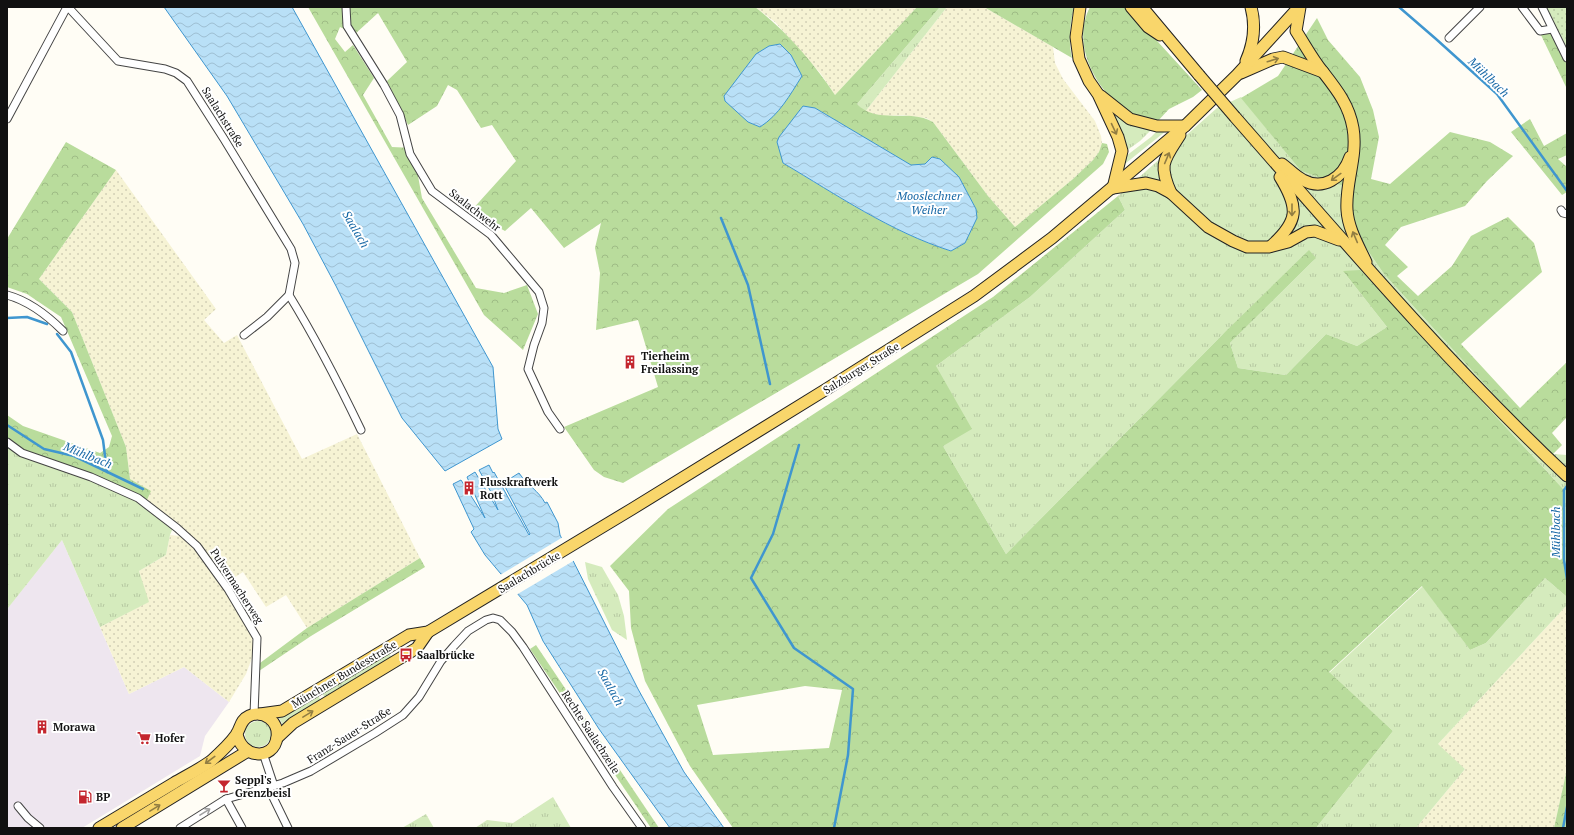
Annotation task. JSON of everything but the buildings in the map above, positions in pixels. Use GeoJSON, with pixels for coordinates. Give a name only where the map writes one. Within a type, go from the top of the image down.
{"type":"FeatureCollection","features":[{"type":"Feature","properties":{"kind":"main road"},"geometry":{"type":"LineString","coordinates":[[1080,7],[1077,31],[1077,44],[1080,60],[1089,81],[1098,94],[1118,137],[1122,151],[1113,188],[1146,183],[1158,186],[1171,193],[1208,226],[1233,241],[1247,247],[1269,247],[1288,242],[1306,232],[1315,231],[1327,234],[1343,242]]}},
{"type":"Feature","properties":{"kind":"main road"},"geometry":{"type":"LineString","coordinates":[[1077,31],[1086,7]]}},
{"type":"Feature","properties":{"kind":"main road"},"geometry":{"type":"LineString","coordinates":[[1131,7],[1148,27],[1172,44]]}},
{"type":"Feature","properties":{"kind":"main road"},"geometry":{"type":"LineString","coordinates":[[1237,75],[1246,61],[1251,48],[1254,32],[1254,19],[1251,7]]}},
{"type":"Feature","properties":{"kind":"main road"},"geometry":{"type":"LineString","coordinates":[[1171,193],[1165,178],[1165,159],[1185,126],[1237,75],[1299,7]]}},
{"type":"Feature","properties":{"kind":"main road"},"geometry":{"type":"LineString","coordinates":[[1299,7],[1296,31],[1323,72],[1335,87],[1349,113],[1354,144],[1347,210],[1350,227],[1371,273]]}},
{"type":"Feature","properties":{"kind":"main road"},"geometry":{"type":"LineString","coordinates":[[1143,8],[1235,117],[1390,294],[1505,415],[1565,474]]}},
{"type":"Feature","properties":{"kind":"main road"},"geometry":{"type":"LineString","coordinates":[[1237,75],[1268,61],[1284,57],[1323,72]]}},
{"type":"Feature","properties":{"kind":"main road"},"geometry":{"type":"LineString","coordinates":[[1098,94],[1130,119],[1157,126],[1185,126]]}},
{"type":"Feature","properties":{"kind":"main road","name":"Salzburger Straße"},"geometry":{"type":"LineString","coordinates":[[597,531],[974,296],[1052,238],[1185,126]]}},
{"type":"Feature","properties":{"kind":"main road"},"geometry":{"type":"LineString","coordinates":[[1264,150],[1302,179],[1312,184],[1322,184],[1335,179],[1344,171],[1348,164],[1354,144]]}},
{"type":"Feature","properties":{"kind":"main road"},"geometry":{"type":"LineString","coordinates":[[1264,150],[1291,195],[1293,206],[1293,214],[1289,228],[1269,247]]}},
{"type":"Feature","properties":{"kind":"main road","name":"Saalachbrücke"},"geometry":{"type":"LineString","coordinates":[[461,612],[597,531]]}},
{"type":"Feature","properties":{"kind":"main road","name":"Münchner Bundesstraße"},"geometry":{"type":"LineString","coordinates":[[257,714],[282,711],[409,635],[428,632],[461,612]]}},
{"type":"Feature","properties":{"kind":"main road","name":"Münchner Bundesstraße"},"geometry":{"type":"LineString","coordinates":[[277,738],[293,723],[417,648],[428,632]]}},
{"type":"Feature","properties":{"kind":"main road"},"geometry":{"type":"LineString","coordinates":[[99,828],[210,762],[227,746],[237,733],[241,722],[249,716],[257,714],[272,720],[275,725],[277,738],[272,747],[263,753],[253,753],[248,752],[240,744],[237,733]]}},
{"type":"Feature","properties":{"kind":"main road"},"geometry":{"type":"LineString","coordinates":[[122,828],[248,752]]}},
{"type":"Feature","properties":{"kind":"street","name":"Saalachstraße"},"geometry":{"type":"LineString","coordinates":[[7,119],[68,7],[118,61],[165,69],[176,73],[187,81],[291,249],[295,263],[289,295]]}},
{"type":"Feature","properties":{"kind":"street","name":"Saalachwehr"},"geometry":{"type":"LineString","coordinates":[[346,7],[347,26],[384,85],[400,115],[410,154],[432,191],[491,235],[539,292],[544,308],[542,323],[534,345],[528,369],[548,412],[560,429]]}},
{"type":"Feature","properties":{"kind":"street"},"geometry":{"type":"LineString","coordinates":[[1449,38],[1480,7]]}},
{"type":"Feature","properties":{"kind":"street"},"geometry":{"type":"LineString","coordinates":[[1522,7],[1540,31],[1552,29]]}},
{"type":"Feature","properties":{"kind":"street"},"geometry":{"type":"LineString","coordinates":[[1542,7],[1567,58]]}},
{"type":"Feature","properties":{"kind":"street"},"geometry":{"type":"LineString","coordinates":[[7,295],[21,299],[52,320],[63,331]]}},
{"type":"Feature","properties":{"kind":"street"},"geometry":{"type":"LineString","coordinates":[[244,335],[289,295],[320,347],[352,408],[361,430]]}},
{"type":"Feature","properties":{"kind":"street","name":"Pulvermacherweg"},"geometry":{"type":"LineString","coordinates":[[7,442],[22,453],[91,477],[138,498],[177,528],[196,546],[228,589],[257,638],[257,714]]}},
{"type":"Feature","properties":{"kind":"street","name":"Franz-Sauer-Straße"},"geometry":{"type":"LineString","coordinates":[[182,827],[226,799],[271,786],[311,772],[375,734],[403,714],[418,698],[441,661],[454,646],[468,631],[486,620],[493,618],[500,620],[512,632],[523,647]]}},
{"type":"Feature","properties":{"kind":"street","name":"Rechte Saalachzeile"},"geometry":{"type":"LineString","coordinates":[[523,647],[613,787],[642,828]]}},
{"type":"Feature","properties":{"kind":"street"},"geometry":{"type":"LineString","coordinates":[[263,753],[271,786],[288,828]]}},
{"type":"Feature","properties":{"kind":"street"},"geometry":{"type":"LineString","coordinates":[[226,799],[242,828]]}},
{"type":"Feature","properties":{"kind":"street"},"geometry":{"type":"LineString","coordinates":[[18,806],[28,818],[40,828]]}},
{"type":"Feature","properties":{"kind":"shaded area"},"geometry":{"type":"Polygon","coordinates":[[[755,7],[917,7],[835,95],[821,74],[775,22],[755,7]]]}},
{"type":"Feature","properties":{"kind":"shaded area"},"geometry":{"type":"Polygon","coordinates":[[[947,7],[984,7],[1053,47],[1055,63],[1063,79],[1095,121],[1101,136],[1102,143],[1099,152],[1093,160],[1073,179],[1015,227],[988,196],[933,122],[926,118],[903,115],[882,116],[865,112],[947,7]]]}},
{"type":"Feature","properties":{"kind":"shaded area"},"geometry":{"type":"Polygon","coordinates":[[[116,170],[216,309],[204,320],[224,343],[237,335],[302,459],[357,434],[420,558],[307,628],[286,595],[266,607],[243,572],[226,583],[204,549],[146,502],[150,491],[130,479],[126,447],[72,312],[39,279],[116,170]]]}},
{"type":"Feature","properties":{"kind":"shaded area"},"geometry":{"type":"Polygon","coordinates":[[[170,535],[180,536],[202,557],[227,594],[251,635],[254,646],[252,658],[246,674],[229,702],[184,667],[129,694],[100,627],[148,602],[139,571],[166,555],[170,535]]]}},
{"type":"Feature","properties":{"kind":"shaded area"},"geometry":{"type":"Polygon","coordinates":[[[62,540],[129,694],[184,667],[229,702],[205,736],[200,756],[82,828],[7,828],[7,609],[62,540]]]}},
{"type":"Feature","properties":{"kind":"shaded area"},"geometry":{"type":"Polygon","coordinates":[[[1567,605],[1567,769],[1554,828],[1416,828],[1465,769],[1437,745],[1567,605]]]}},
{"type":"Feature","properties":{"kind":"green space"},"geometry":{"type":"Polygon","coordinates":[[[308,7],[755,7],[777,26],[798,48],[818,71],[835,95],[917,7],[940,7],[857,104],[874,114],[914,116],[933,122],[988,196],[1015,227],[1073,179],[1093,160],[1099,152],[1102,143],[1107,144],[1109,152],[1103,164],[978,274],[623,483],[604,477],[594,470],[564,427],[658,387],[638,320],[596,330],[600,273],[595,248],[601,223],[564,248],[531,208],[505,231],[470,212],[516,161],[492,125],[481,128],[457,90],[448,85],[437,106],[408,125],[387,81],[407,62],[378,13],[355,34],[340,27],[335,39],[345,52],[353,45],[374,78],[363,95],[392,147],[413,148],[422,198],[476,288],[504,293],[527,285],[538,314],[523,350],[484,315],[308,7]],[[815,108],[781,150],[783,163],[844,200],[907,234],[951,251],[929,160],[925,164],[911,166],[815,108]]]}},
{"type":"Feature","properties":{"kind":"green space"},"geometry":{"type":"Polygon","coordinates":[[[940,7],[947,7],[865,112],[857,104],[940,7]]]}},
{"type":"Feature","properties":{"kind":"green space"},"geometry":{"type":"Polygon","coordinates":[[[984,7],[1074,7],[1070,32],[1072,58],[984,7]]]}},
{"type":"Feature","properties":{"kind":"green space"},"geometry":{"type":"Polygon","coordinates":[[[1090,7],[1126,7],[1202,90],[1193,97],[1169,109],[1157,122],[1138,118],[1123,108],[1100,84],[1092,70],[1086,54],[1083,38],[1084,22],[1090,7]]]}},
{"type":"Feature","properties":{"kind":"green space"},"geometry":{"type":"Polygon","coordinates":[[[1546,7],[1567,7],[1567,48],[1546,7]]]}},
{"type":"Feature","properties":{"kind":"green space"},"geometry":{"type":"Polygon","coordinates":[[[1317,18],[1328,40],[1360,77],[1373,110],[1379,137],[1371,179],[1390,184],[1450,132],[1490,142],[1513,156],[1487,181],[1465,206],[1401,227],[1385,245],[1408,267],[1397,276],[1418,296],[1452,266],[1471,236],[1508,217],[1534,243],[1542,272],[1461,344],[1520,408],[1567,362],[1567,417],[1552,433],[1562,445],[1553,454],[1509,411],[1384,274],[1359,238],[1350,220],[1352,189],[1301,171],[1241,98],[1278,76],[1317,18]]]}},
{"type":"Feature","properties":{"kind":"green space"},"geometry":{"type":"Polygon","coordinates":[[[1552,29],[1567,61],[1567,89],[1540,33],[1552,29]]]}},
{"type":"Feature","properties":{"kind":"green space"},"geometry":{"type":"Polygon","coordinates":[[[1241,97],[1301,171],[1353,189],[1359,238],[1384,274],[1509,411],[1553,454],[1567,455],[1567,486],[1565,489],[1567,492],[1567,578],[1564,560],[1564,490],[1464,382],[1343,271],[1387,327],[1357,346],[1326,334],[1286,375],[1238,368],[1230,343],[1316,258],[1222,335],[1006,554],[943,446],[936,366],[1030,297],[1125,210],[1118,196],[1217,108],[1241,97]]]}},
{"type":"Feature","properties":{"kind":"green space"},"geometry":{"type":"Polygon","coordinates":[[[1111,111],[1131,124],[1151,130],[1140,141],[1126,151],[1111,111]]]}},
{"type":"Feature","properties":{"kind":"green space"},"geometry":{"type":"Polygon","coordinates":[[[1530,119],[1544,146],[1567,133],[1567,155],[1558,159],[1567,167],[1567,192],[1562,195],[1511,132],[1530,119]]]}},
{"type":"Feature","properties":{"kind":"green space"},"geometry":{"type":"Polygon","coordinates":[[[1157,131],[1166,131],[1126,163],[1124,163],[1126,156],[1157,131]]]}},
{"type":"Feature","properties":{"kind":"green space"},"geometry":{"type":"Polygon","coordinates":[[[66,142],[116,170],[39,279],[72,312],[126,447],[130,479],[151,491],[146,502],[20,448],[7,439],[7,415],[23,426],[100,453],[109,447],[112,436],[61,317],[27,294],[7,287],[7,239],[66,142]]]}},
{"type":"Feature","properties":{"kind":"green space"},"geometry":{"type":"Polygon","coordinates":[[[1118,196],[1125,210],[1030,297],[936,366],[972,429],[943,446],[1006,554],[1222,335],[1309,250],[1316,258],[1230,343],[1238,368],[1286,375],[1326,334],[1357,346],[1387,327],[1343,271],[1360,270],[1564,490],[1564,560],[1567,579],[1567,597],[1545,578],[1486,643],[1470,650],[1422,586],[1329,672],[1393,731],[1316,828],[733,828],[690,766],[645,681],[631,628],[629,591],[610,566],[668,509],[993,297],[1118,196]],[[805,686],[697,705],[713,755],[829,748],[842,690],[805,686]]]}},
{"type":"Feature","properties":{"kind":"green space"},"geometry":{"type":"Polygon","coordinates":[[[7,439],[107,482],[175,523],[170,535],[166,555],[139,571],[149,602],[100,627],[62,540],[8,608],[7,439]]]}},
{"type":"Feature","properties":{"kind":"green space"},"geometry":{"type":"Polygon","coordinates":[[[420,558],[425,567],[311,636],[259,671],[260,663],[307,628],[420,558]]]}},
{"type":"Feature","properties":{"kind":"green space"},"geometry":{"type":"Polygon","coordinates":[[[585,562],[602,567],[618,595],[624,616],[627,640],[612,630],[588,579],[585,562]]]}},
{"type":"Feature","properties":{"kind":"green space"},"geometry":{"type":"Polygon","coordinates":[[[1545,578],[1567,597],[1567,605],[1438,744],[1465,769],[1416,828],[1316,828],[1393,731],[1329,673],[1423,586],[1470,650],[1486,643],[1545,578]]]}},
{"type":"Feature","properties":{"kind":"green space"},"geometry":{"type":"Polygon","coordinates":[[[536,645],[659,828],[651,828],[530,649],[536,645]]]}},
{"type":"Feature","properties":{"kind":"green space"},"geometry":{"type":"Polygon","coordinates":[[[388,652],[392,658],[325,698],[322,693],[388,652]]]}},
{"type":"Feature","properties":{"kind":"green space"},"geometry":{"type":"Polygon","coordinates":[[[318,695],[321,701],[283,725],[278,717],[287,714],[318,695]]]}},
{"type":"Feature","properties":{"kind":"green space"},"geometry":{"type":"Polygon","coordinates":[[[258,721],[267,725],[271,734],[267,743],[258,747],[249,743],[245,734],[249,725],[258,721]]]}},
{"type":"Feature","properties":{"kind":"green space"},"geometry":{"type":"Polygon","coordinates":[[[1567,769],[1567,828],[1554,828],[1567,769]]]}},
{"type":"Feature","properties":{"kind":"green space"},"geometry":{"type":"Polygon","coordinates":[[[553,797],[571,828],[475,828],[487,820],[513,823],[553,797]]]}},
{"type":"Feature","properties":{"kind":"green space"},"geometry":{"type":"Polygon","coordinates":[[[426,814],[434,828],[402,828],[426,814]]]}},
{"type":"Feature","properties":{"kind":"water","name":"Saalach"},"geometry":{"type":"Polygon","coordinates":[[[164,7],[292,7],[493,367],[498,429],[502,439],[445,471],[402,418],[336,286],[303,224],[227,96],[164,7]]]}},
{"type":"Feature","properties":{"kind":"water"},"geometry":{"type":"Polygon","coordinates":[[[780,44],[791,55],[802,76],[778,111],[760,127],[748,122],[725,101],[724,96],[756,54],[769,46],[780,44]]]}},
{"type":"Feature","properties":{"kind":"water","name":"Mooslechner Weiher"},"geometry":{"type":"Polygon","coordinates":[[[803,106],[815,108],[911,165],[925,164],[932,157],[940,159],[959,177],[976,209],[977,218],[965,243],[951,251],[907,234],[844,200],[783,163],[777,142],[779,137],[803,106]]]}},
{"type":"Feature","properties":{"kind":"water","name":"Saalach"},"geometry":{"type":"Polygon","coordinates":[[[489,465],[529,535],[530,534],[503,483],[519,473],[540,495],[545,503],[547,502],[558,523],[560,535],[638,689],[684,772],[724,828],[670,828],[599,729],[543,641],[527,605],[485,555],[471,532],[474,529],[453,484],[461,480],[485,518],[467,477],[475,472],[498,510],[492,494],[479,470],[489,465]]]}},
{"type":"Feature","properties":{"kind":"pier"},"geometry":{"type":"Polygon","coordinates":[[[563,537],[575,560],[516,595],[500,575],[563,537]]]}},
{"type":"Feature","properties":{"kind":"waterway","name":"Mühlbach"},"geometry":{"type":"LineString","coordinates":[[1399,7],[1497,94],[1567,191]]}},
{"type":"Feature","properties":{"kind":"waterway"},"geometry":{"type":"LineString","coordinates":[[721,218],[748,285],[770,384]]}},
{"type":"Feature","properties":{"kind":"waterway"},"geometry":{"type":"LineString","coordinates":[[7,318],[27,317],[47,324]]}},
{"type":"Feature","properties":{"kind":"waterway"},"geometry":{"type":"LineString","coordinates":[[57,334],[71,352],[103,440],[107,472]]}},
{"type":"Feature","properties":{"kind":"waterway","name":"Mühlbach"},"geometry":{"type":"LineString","coordinates":[[7,425],[44,449],[74,456],[143,489]]}},
{"type":"Feature","properties":{"kind":"waterway"},"geometry":{"type":"LineString","coordinates":[[799,445],[773,534],[751,578],[794,648],[853,689],[848,755],[834,828]]}},
{"type":"Feature","properties":{"kind":"waterway","name":"Mühlbach"},"geometry":{"type":"LineString","coordinates":[[1567,486],[1564,490],[1564,560],[1567,579]]}},
{"type":"Feature","properties":{"kind":"waterway","name":"Mühlbach"},"geometry":{"type":"LineString","coordinates":[[1563,828],[1567,807]]}},
{"type":"Feature","properties":{"kind":"place","name":"Tierheim Freilassing"},"geometry":{"type":"Point","coordinates":[630,362]}},
{"type":"Feature","properties":{"kind":"place","name":"Flusskraftwerk Rott"},"geometry":{"type":"Point","coordinates":[469,488]}},
{"type":"Feature","properties":{"kind":"place","name":"Saalbrücke"},"geometry":{"type":"Point","coordinates":[406,655]}},
{"type":"Feature","properties":{"kind":"place","name":"Morawa"},"geometry":{"type":"Point","coordinates":[42,727]}},
{"type":"Feature","properties":{"kind":"place","name":"Hofer"},"geometry":{"type":"Point","coordinates":[144,738]}},
{"type":"Feature","properties":{"kind":"place","name":"Seppl's Grenzbeisl"},"geometry":{"type":"Point","coordinates":[224,786]}},
{"type":"Feature","properties":{"kind":"place","name":"BP"},"geometry":{"type":"Point","coordinates":[85,797]}}]}
